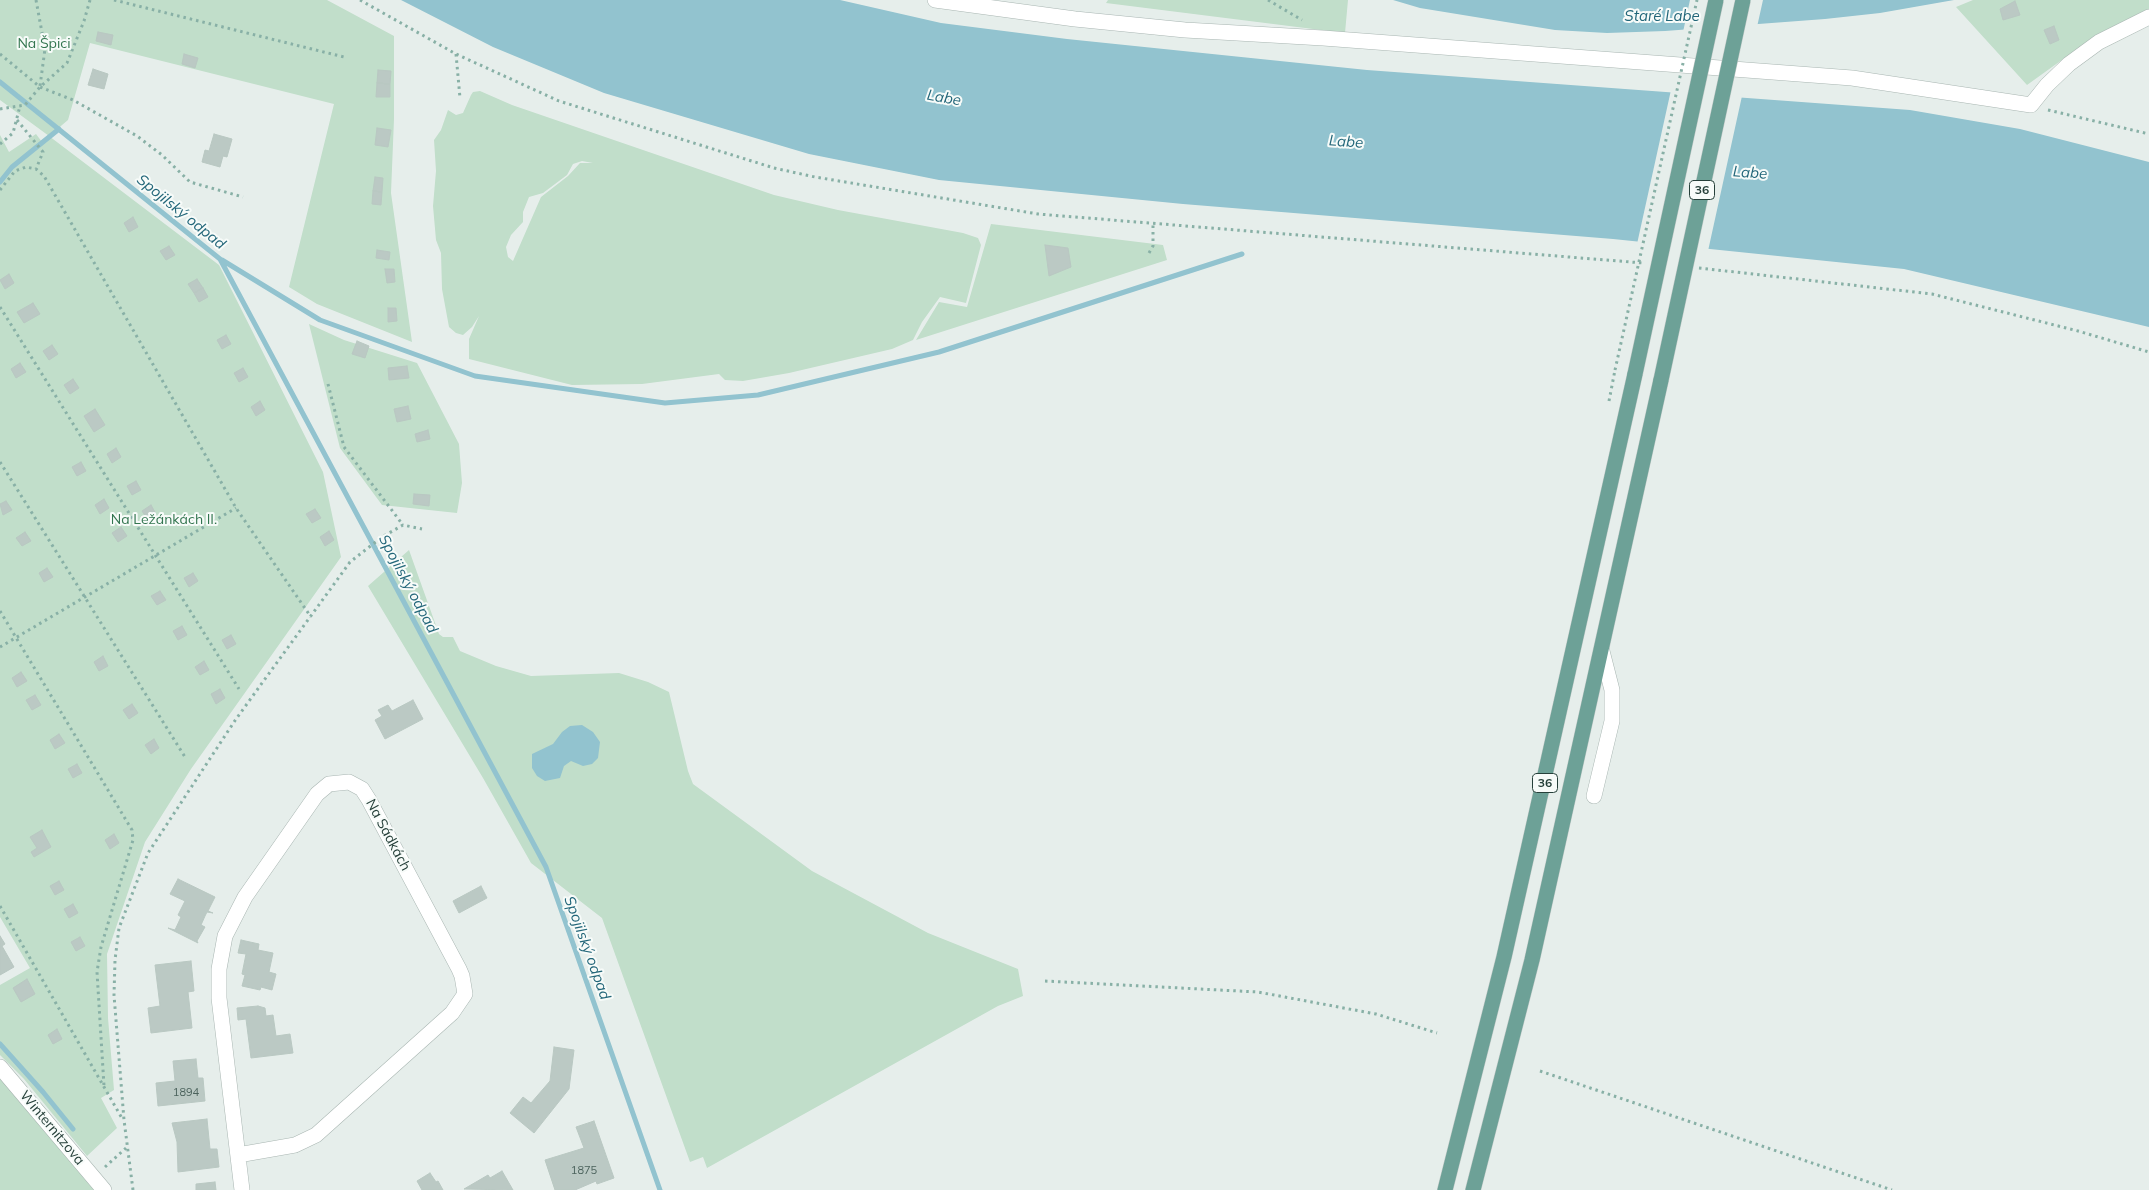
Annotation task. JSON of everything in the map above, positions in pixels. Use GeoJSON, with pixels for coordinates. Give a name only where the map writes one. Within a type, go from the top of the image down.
{"type":"FeatureCollection","features":[{"type":"Feature","properties":{"kind":"main road","name":"36"},"geometry":{"type":"LineString","coordinates":[[1445,1190],[1509,938],[1716,0]]}},
{"type":"Feature","properties":{"kind":"main road","name":"36"},"geometry":{"type":"LineString","coordinates":[[1473,1190],[1532,960],[1602,651],[1743,0]]}},
{"type":"Feature","properties":{"kind":"street"},"geometry":{"type":"LineString","coordinates":[[935,0],[1075,19],[1185,30],[1324,38],[1792,72],[1896,84],[2030,105],[2069,64],[2100,42],[2149,16]]}},
{"type":"Feature","properties":{"kind":"street"},"geometry":{"type":"LineString","coordinates":[[1594,796],[1612,721],[1612,690],[1602,651]]}},
{"type":"Feature","properties":{"kind":"street","name":"Na Sádkách"},"geometry":{"type":"LineString","coordinates":[[238,1155],[295,1145],[316,1135],[452,1013],[465,994],[459,969],[369,800],[362,789],[349,782],[329,784],[317,794],[245,897],[226,936],[218,969],[219,998],[242,1190]]}},
{"type":"Feature","properties":{"kind":"street","name":"Winternitzova"},"geometry":{"type":"LineString","coordinates":[[0,1067],[104,1190]]}},
{"type":"Feature","properties":{"kind":"path"},"geometry":{"type":"LineString","coordinates":[[36,0],[45,49],[40,87]]}},
{"type":"Feature","properties":{"kind":"path"},"geometry":{"type":"LineString","coordinates":[[0,109],[25,105],[40,87],[67,63],[84,21],[90,0]]}},
{"type":"Feature","properties":{"kind":"path"},"geometry":{"type":"LineString","coordinates":[[114,0],[344,57]]}},
{"type":"Feature","properties":{"kind":"path"},"geometry":{"type":"LineString","coordinates":[[360,0],[456,54],[558,101],[774,168],[1038,214],[1651,264]]}},
{"type":"Feature","properties":{"kind":"path"},"geometry":{"type":"LineString","coordinates":[[1268,0],[1306,22],[1324,38]]}},
{"type":"Feature","properties":{"kind":"path"},"geometry":{"type":"LineString","coordinates":[[1609,401],[1697,0]]}},
{"type":"Feature","properties":{"kind":"path"},"geometry":{"type":"LineString","coordinates":[[0,54],[40,87],[74,100],[137,136],[162,155],[190,182],[243,198]]}},
{"type":"Feature","properties":{"kind":"path"},"geometry":{"type":"LineString","coordinates":[[456,54],[460,98]]}},
{"type":"Feature","properties":{"kind":"path"},"geometry":{"type":"LineString","coordinates":[[2030,105],[2149,134]]}},
{"type":"Feature","properties":{"kind":"path"},"geometry":{"type":"LineString","coordinates":[[0,144],[13,133],[20,106]]}},
{"type":"Feature","properties":{"kind":"path"},"geometry":{"type":"LineString","coordinates":[[17,120],[43,152],[36,169]]}},
{"type":"Feature","properties":{"kind":"path"},"geometry":{"type":"LineString","coordinates":[[0,190],[15,171],[26,168],[36,169],[44,176],[236,508],[311,617]]}},
{"type":"Feature","properties":{"kind":"path"},"geometry":{"type":"LineString","coordinates":[[1149,253],[1153,246],[1153,224]]}},
{"type":"Feature","properties":{"kind":"path"},"geometry":{"type":"LineString","coordinates":[[1690,267],[1932,294],[2078,331],[2149,352]]}},
{"type":"Feature","properties":{"kind":"path"},"geometry":{"type":"LineString","coordinates":[[0,306],[238,689]]}},
{"type":"Feature","properties":{"kind":"path"},"geometry":{"type":"LineString","coordinates":[[328,384],[344,447],[403,525],[422,529]]}},
{"type":"Feature","properties":{"kind":"path"},"geometry":{"type":"LineString","coordinates":[[0,462],[185,757]]}},
{"type":"Feature","properties":{"kind":"path"},"geometry":{"type":"LineString","coordinates":[[0,647],[236,508]]}},
{"type":"Feature","properties":{"kind":"path"},"geometry":{"type":"LineString","coordinates":[[133,1190],[124,1120],[114,995],[114,960],[119,928],[148,853],[236,719],[350,562],[382,537],[403,525]]}},
{"type":"Feature","properties":{"kind":"path"},"geometry":{"type":"LineString","coordinates":[[0,611],[132,830],[133,840],[101,947],[97,972],[104,1086]]}},
{"type":"Feature","properties":{"kind":"path"},"geometry":{"type":"LineString","coordinates":[[0,906],[124,1120]]}},
{"type":"Feature","properties":{"kind":"path"},"geometry":{"type":"LineString","coordinates":[[1045,981],[1258,992],[1376,1014],[1437,1033]]}},
{"type":"Feature","properties":{"kind":"path"},"geometry":{"type":"LineString","coordinates":[[1540,1071],[1892,1190]]}},
{"type":"Feature","properties":{"kind":"path"},"geometry":{"type":"LineString","coordinates":[[94,1178],[127,1148]]}},
{"type":"Feature","properties":{"kind":"green space","name":"Na Špici"},"geometry":{"type":"Polygon","coordinates":[[[0,0],[327,0],[394,36],[394,119],[391,193],[412,342],[317,304],[289,287],[334,104],[90,43],[68,120],[49,136],[0,100],[0,0]]]}},
{"type":"Feature","properties":{"kind":"green space"},"geometry":{"type":"Polygon","coordinates":[[[1108,0],[1348,0],[1345,33],[1106,3],[1108,0]]]}},
{"type":"Feature","properties":{"kind":"green space"},"geometry":{"type":"Polygon","coordinates":[[[1973,0],[2149,0],[2149,10],[2091,39],[2027,85],[1956,7],[1973,0]]]}},
{"type":"Feature","properties":{"kind":"green space"},"geometry":{"type":"Polygon","coordinates":[[[480,91],[512,105],[774,195],[838,210],[963,233],[978,238],[981,245],[966,303],[940,297],[922,322],[913,340],[892,349],[789,373],[743,381],[725,380],[719,374],[642,384],[572,385],[469,359],[469,339],[479,316],[472,327],[463,335],[456,333],[449,327],[442,289],[441,253],[436,240],[433,206],[436,171],[434,140],[441,130],[448,110],[456,115],[463,113],[473,92],[480,91]],[[582,161],[573,164],[567,175],[543,193],[529,197],[523,212],[523,222],[511,235],[506,247],[508,257],[513,261],[541,197],[568,176],[580,163],[593,163],[582,161]]]}},
{"type":"Feature","properties":{"kind":"green space","name":"Na Ležánkách II."},"geometry":{"type":"Polygon","coordinates":[[[36,134],[42,142],[49,136],[219,265],[323,472],[341,557],[191,769],[145,842],[107,954],[108,1018],[114,1090],[101,1098],[117,1128],[87,1156],[24,1079],[0,1055],[0,985],[30,968],[0,917],[0,135],[9,152],[36,134]]]}},
{"type":"Feature","properties":{"kind":"green space"},"geometry":{"type":"Polygon","coordinates":[[[991,224],[1163,245],[1167,260],[916,340],[939,302],[967,307],[991,224]]]}},
{"type":"Feature","properties":{"kind":"green space"},"geometry":{"type":"Polygon","coordinates":[[[309,324],[344,340],[417,363],[459,444],[462,483],[457,513],[382,505],[340,448],[309,324]]]}},
{"type":"Feature","properties":{"kind":"green space"},"geometry":{"type":"Polygon","coordinates":[[[409,550],[439,634],[443,637],[453,637],[460,651],[496,666],[531,676],[619,673],[648,682],[669,692],[688,771],[693,784],[812,871],[928,933],[1018,969],[1023,996],[998,1006],[707,1168],[703,1157],[690,1162],[602,918],[531,863],[483,778],[368,586],[409,550]]]}},
{"type":"Feature","properties":{"kind":"green space"},"geometry":{"type":"Polygon","coordinates":[[[0,1078],[96,1190],[0,1190],[0,1078]]]}},
{"type":"Feature","properties":{"kind":"water","name":"Labe"},"geometry":{"type":"Polygon","coordinates":[[[401,0],[840,0],[941,23],[1067,39],[1367,70],[1910,110],[2020,129],[2149,162],[2149,327],[1904,269],[1613,239],[1183,204],[939,180],[809,154],[604,93],[493,47],[401,0]]]}},
{"type":"Feature","properties":{"kind":"water","name":"Staré Labe"},"geometry":{"type":"Polygon","coordinates":[[[1393,0],[1954,0],[1880,13],[1825,19],[1665,31],[1607,33],[1555,30],[1420,8],[1393,0]]]}},
{"type":"Feature","properties":{"kind":"water"},"geometry":{"type":"Polygon","coordinates":[[[582,725],[593,732],[600,742],[598,758],[592,764],[583,766],[571,761],[564,766],[560,778],[545,781],[537,776],[532,768],[532,754],[553,744],[562,732],[570,726],[582,725]]]}},
{"type":"Feature","properties":{"kind":"pier"},"geometry":{"type":"Polygon","coordinates":[[[1690,0],[1763,0],[1757,27],[1683,32],[1690,0]]]}},
{"type":"Feature","properties":{"kind":"pier"},"geometry":{"type":"Polygon","coordinates":[[[1671,90],[1742,96],[1708,251],[1637,244],[1671,90]]]}},
{"type":"Feature","properties":{"kind":"building"},"geometry":{"type":"Polygon","coordinates":[[[2015,1],[2020,15],[2003,20],[2000,9],[2015,1]]]}},
{"type":"Feature","properties":{"kind":"building"},"geometry":{"type":"Polygon","coordinates":[[[2054,26],[2059,40],[2050,44],[2044,30],[2054,26]]]}},
{"type":"Feature","properties":{"kind":"building"},"geometry":{"type":"Polygon","coordinates":[[[98,32],[113,35],[111,45],[96,41],[98,32]]]}},
{"type":"Feature","properties":{"kind":"building"},"geometry":{"type":"Polygon","coordinates":[[[184,54],[198,58],[195,68],[182,64],[184,54]]]}},
{"type":"Feature","properties":{"kind":"building"},"geometry":{"type":"Polygon","coordinates":[[[93,69],[108,74],[104,89],[88,85],[93,69]]]}},
{"type":"Feature","properties":{"kind":"building"},"geometry":{"type":"Polygon","coordinates":[[[378,70],[391,71],[390,84],[377,83],[378,70]]]}},
{"type":"Feature","properties":{"kind":"building"},"geometry":{"type":"Polygon","coordinates":[[[377,83],[390,84],[390,97],[376,97],[377,83]]]}},
{"type":"Feature","properties":{"kind":"building"},"geometry":{"type":"Polygon","coordinates":[[[377,128],[391,130],[388,147],[375,145],[377,128]]]}},
{"type":"Feature","properties":{"kind":"building"},"geometry":{"type":"Polygon","coordinates":[[[214,134],[232,139],[227,157],[223,156],[220,167],[202,162],[205,150],[209,151],[214,134]]]}},
{"type":"Feature","properties":{"kind":"building"},"geometry":{"type":"Polygon","coordinates":[[[375,177],[383,178],[382,192],[373,191],[375,177]]]}},
{"type":"Feature","properties":{"kind":"building"},"geometry":{"type":"Polygon","coordinates":[[[373,191],[382,192],[381,205],[372,204],[373,191]]]}},
{"type":"Feature","properties":{"kind":"building"},"geometry":{"type":"Polygon","coordinates":[[[133,217],[138,227],[129,232],[124,223],[133,217]]]}},
{"type":"Feature","properties":{"kind":"building"},"geometry":{"type":"Polygon","coordinates":[[[1045,245],[1068,248],[1071,267],[1049,276],[1045,245]]]}},
{"type":"Feature","properties":{"kind":"building"},"geometry":{"type":"Polygon","coordinates":[[[169,246],[175,255],[166,260],[160,251],[169,246]]]}},
{"type":"Feature","properties":{"kind":"building"},"geometry":{"type":"Polygon","coordinates":[[[377,250],[390,252],[389,260],[376,258],[377,250]]]}},
{"type":"Feature","properties":{"kind":"building"},"geometry":{"type":"Polygon","coordinates":[[[385,269],[394,269],[395,282],[387,283],[385,269]]]}},
{"type":"Feature","properties":{"kind":"building"},"geometry":{"type":"Polygon","coordinates":[[[9,274],[14,283],[5,289],[0,280],[9,274]]]}},
{"type":"Feature","properties":{"kind":"building"},"geometry":{"type":"Polygon","coordinates":[[[197,279],[203,288],[194,293],[188,284],[197,279]]]}},
{"type":"Feature","properties":{"kind":"building"},"geometry":{"type":"Polygon","coordinates":[[[203,288],[208,297],[199,302],[194,293],[203,288]]]}},
{"type":"Feature","properties":{"kind":"building"},"geometry":{"type":"Polygon","coordinates":[[[33,303],[40,314],[24,323],[17,312],[33,303]]]}},
{"type":"Feature","properties":{"kind":"building"},"geometry":{"type":"Polygon","coordinates":[[[388,308],[396,308],[397,321],[388,322],[388,308]]]}},
{"type":"Feature","properties":{"kind":"building"},"geometry":{"type":"Polygon","coordinates":[[[226,335],[231,344],[222,349],[217,340],[226,335]]]}},
{"type":"Feature","properties":{"kind":"building"},"geometry":{"type":"Polygon","coordinates":[[[357,341],[369,346],[365,358],[352,354],[357,341]]]}},
{"type":"Feature","properties":{"kind":"building"},"geometry":{"type":"Polygon","coordinates":[[[52,345],[58,354],[49,360],[43,351],[52,345]]]}},
{"type":"Feature","properties":{"kind":"building"},"geometry":{"type":"Polygon","coordinates":[[[20,363],[26,372],[16,378],[11,369],[20,363]]]}},
{"type":"Feature","properties":{"kind":"building"},"geometry":{"type":"Polygon","coordinates":[[[407,366],[409,378],[389,380],[388,368],[407,366]]]}},
{"type":"Feature","properties":{"kind":"building"},"geometry":{"type":"Polygon","coordinates":[[[243,368],[248,377],[239,382],[234,373],[243,368]]]}},
{"type":"Feature","properties":{"kind":"building"},"geometry":{"type":"Polygon","coordinates":[[[73,379],[79,388],[70,394],[64,385],[73,379]]]}},
{"type":"Feature","properties":{"kind":"building"},"geometry":{"type":"Polygon","coordinates":[[[260,401],[265,410],[256,416],[251,407],[260,401]]]}},
{"type":"Feature","properties":{"kind":"building"},"geometry":{"type":"Polygon","coordinates":[[[408,406],[411,419],[397,422],[394,409],[408,406]]]}},
{"type":"Feature","properties":{"kind":"building"},"geometry":{"type":"Polygon","coordinates":[[[95,409],[105,425],[94,432],[84,416],[95,409]]]}},
{"type":"Feature","properties":{"kind":"building"},"geometry":{"type":"Polygon","coordinates":[[[428,430],[430,439],[417,442],[415,434],[428,430]]]}},
{"type":"Feature","properties":{"kind":"building"},"geometry":{"type":"Polygon","coordinates":[[[116,448],[121,457],[112,463],[107,454],[116,448]]]}},
{"type":"Feature","properties":{"kind":"building"},"geometry":{"type":"Polygon","coordinates":[[[81,462],[86,471],[77,476],[72,467],[81,462]]]}},
{"type":"Feature","properties":{"kind":"building"},"geometry":{"type":"Polygon","coordinates":[[[136,481],[141,490],[132,495],[127,486],[136,481]]]}},
{"type":"Feature","properties":{"kind":"building"},"geometry":{"type":"Polygon","coordinates":[[[414,494],[430,495],[429,506],[413,504],[414,494]]]}},
{"type":"Feature","properties":{"kind":"building"},"geometry":{"type":"Polygon","coordinates":[[[104,499],[109,508],[100,514],[95,505],[104,499]]]}},
{"type":"Feature","properties":{"kind":"building"},"geometry":{"type":"Polygon","coordinates":[[[6,501],[12,510],[3,515],[0,504],[6,501]]]}},
{"type":"Feature","properties":{"kind":"building"},"geometry":{"type":"Polygon","coordinates":[[[151,505],[156,514],[148,520],[142,511],[151,505]]]}},
{"type":"Feature","properties":{"kind":"building"},"geometry":{"type":"Polygon","coordinates":[[[315,509],[321,518],[312,523],[306,514],[315,509]]]}},
{"type":"Feature","properties":{"kind":"building"},"geometry":{"type":"Polygon","coordinates":[[[121,527],[127,536],[118,542],[112,533],[121,527]]]}},
{"type":"Feature","properties":{"kind":"building"},"geometry":{"type":"Polygon","coordinates":[[[329,531],[334,540],[325,546],[320,537],[329,531]]]}},
{"type":"Feature","properties":{"kind":"building"},"geometry":{"type":"Polygon","coordinates":[[[25,532],[31,541],[22,546],[16,538],[25,532]]]}},
{"type":"Feature","properties":{"kind":"building"},"geometry":{"type":"Polygon","coordinates":[[[47,568],[53,577],[44,582],[39,573],[47,568]]]}},
{"type":"Feature","properties":{"kind":"building"},"geometry":{"type":"Polygon","coordinates":[[[193,573],[198,581],[189,587],[184,578],[193,573]]]}},
{"type":"Feature","properties":{"kind":"building"},"geometry":{"type":"Polygon","coordinates":[[[160,591],[166,600],[157,605],[151,596],[160,591]]]}},
{"type":"Feature","properties":{"kind":"building"},"geometry":{"type":"Polygon","coordinates":[[[182,626],[187,635],[178,640],[173,631],[182,626]]]}},
{"type":"Feature","properties":{"kind":"building"},"geometry":{"type":"Polygon","coordinates":[[[231,635],[236,644],[227,649],[222,640],[231,635]]]}},
{"type":"Feature","properties":{"kind":"building"},"geometry":{"type":"Polygon","coordinates":[[[103,656],[108,666],[99,671],[94,662],[103,656]]]}},
{"type":"Feature","properties":{"kind":"building"},"geometry":{"type":"Polygon","coordinates":[[[204,661],[209,670],[200,675],[195,667],[204,661]]]}},
{"type":"Feature","properties":{"kind":"building"},"geometry":{"type":"Polygon","coordinates":[[[21,672],[27,681],[17,687],[12,678],[21,672]]]}},
{"type":"Feature","properties":{"kind":"building"},"geometry":{"type":"Polygon","coordinates":[[[220,689],[225,698],[216,704],[211,694],[220,689]]]}},
{"type":"Feature","properties":{"kind":"building"},"geometry":{"type":"Polygon","coordinates":[[[35,695],[41,705],[32,710],[26,700],[35,695]]]}},
{"type":"Feature","properties":{"kind":"building"},"geometry":{"type":"Polygon","coordinates":[[[413,700],[423,719],[385,739],[375,720],[382,716],[378,710],[388,705],[392,711],[413,700]]]}},
{"type":"Feature","properties":{"kind":"building"},"geometry":{"type":"Polygon","coordinates":[[[132,704],[138,713],[129,719],[123,710],[132,704]]]}},
{"type":"Feature","properties":{"kind":"building"},"geometry":{"type":"Polygon","coordinates":[[[59,734],[65,743],[55,749],[50,740],[59,734]]]}},
{"type":"Feature","properties":{"kind":"building"},"geometry":{"type":"Polygon","coordinates":[[[154,739],[159,748],[151,754],[145,745],[154,739]]]}},
{"type":"Feature","properties":{"kind":"building"},"geometry":{"type":"Polygon","coordinates":[[[77,764],[82,773],[73,778],[68,769],[77,764]]]}},
{"type":"Feature","properties":{"kind":"building"},"geometry":{"type":"Polygon","coordinates":[[[42,830],[51,847],[34,857],[31,852],[37,848],[30,837],[42,830]]]}},
{"type":"Feature","properties":{"kind":"building"},"geometry":{"type":"Polygon","coordinates":[[[114,834],[119,843],[110,849],[105,840],[114,834]]]}},
{"type":"Feature","properties":{"kind":"building"},"geometry":{"type":"Polygon","coordinates":[[[178,879],[215,897],[208,911],[213,913],[207,912],[205,916],[201,925],[205,927],[197,941],[198,943],[168,928],[175,930],[181,917],[178,915],[185,901],[170,894],[178,879]]]}},
{"type":"Feature","properties":{"kind":"building"},"geometry":{"type":"Polygon","coordinates":[[[59,881],[64,890],[55,895],[50,886],[59,881]]]}},
{"type":"Feature","properties":{"kind":"building"},"geometry":{"type":"Polygon","coordinates":[[[481,886],[487,898],[459,913],[453,901],[481,886]]]}},
{"type":"Feature","properties":{"kind":"building"},"geometry":{"type":"Polygon","coordinates":[[[73,904],[78,913],[69,918],[64,909],[73,904]]]}},
{"type":"Feature","properties":{"kind":"building"},"geometry":{"type":"Polygon","coordinates":[[[0,936],[5,944],[2,946],[14,967],[0,975],[0,936]]]}},
{"type":"Feature","properties":{"kind":"building"},"geometry":{"type":"Polygon","coordinates":[[[80,937],[85,946],[76,951],[71,942],[80,937]]]}},
{"type":"Feature","properties":{"kind":"building"},"geometry":{"type":"Polygon","coordinates":[[[241,940],[259,944],[258,950],[273,953],[269,972],[276,974],[272,990],[261,987],[260,990],[242,986],[245,975],[242,974],[246,954],[238,953],[241,940]]]}},
{"type":"Feature","properties":{"kind":"building"},"geometry":{"type":"Polygon","coordinates":[[[191,961],[194,991],[188,992],[192,1028],[151,1033],[148,1008],[160,1006],[155,965],[191,961]]]}},
{"type":"Feature","properties":{"kind":"building"},"geometry":{"type":"Polygon","coordinates":[[[27,979],[35,994],[21,1002],[13,988],[27,979]]]}},
{"type":"Feature","properties":{"kind":"building"},"geometry":{"type":"Polygon","coordinates":[[[258,1006],[265,1008],[266,1016],[273,1015],[276,1036],[290,1034],[293,1053],[251,1058],[246,1019],[238,1020],[237,1008],[258,1006]]]}},
{"type":"Feature","properties":{"kind":"building"},"geometry":{"type":"Polygon","coordinates":[[[57,1029],[62,1039],[53,1044],[48,1035],[57,1029]]]}},
{"type":"Feature","properties":{"kind":"building"},"geometry":{"type":"Polygon","coordinates":[[[554,1047],[574,1050],[569,1089],[534,1133],[510,1113],[523,1097],[531,1103],[550,1081],[554,1047]]]}},
{"type":"Feature","properties":{"kind":"building"},"geometry":{"type":"Polygon","coordinates":[[[196,1059],[198,1078],[203,1078],[205,1101],[158,1106],[156,1083],[175,1081],[173,1061],[196,1059]]]}},
{"type":"Feature","properties":{"kind":"building"},"geometry":{"type":"Polygon","coordinates":[[[207,1119],[210,1149],[217,1149],[219,1167],[178,1172],[177,1142],[172,1123],[207,1119]]]}},
{"type":"Feature","properties":{"kind":"building"},"geometry":{"type":"Polygon","coordinates":[[[594,1121],[614,1178],[597,1184],[596,1181],[575,1190],[555,1190],[545,1160],[584,1148],[576,1127],[594,1121]]]}},
{"type":"Feature","properties":{"kind":"building"},"geometry":{"type":"Polygon","coordinates":[[[502,1171],[513,1190],[464,1189],[488,1175],[490,1178],[502,1171]]]}},
{"type":"Feature","properties":{"kind":"building"},"geometry":{"type":"Polygon","coordinates":[[[430,1173],[443,1190],[422,1190],[417,1181],[430,1173]]]}},
{"type":"Feature","properties":{"kind":"building"},"geometry":{"type":"Polygon","coordinates":[[[215,1182],[216,1190],[196,1190],[196,1184],[215,1182]]]}},
{"type":"Feature","properties":{"kind":"waterway","name":"Spojilský odpad"},"geometry":{"type":"LineString","coordinates":[[0,82],[220,259],[546,867],[660,1190]]}},
{"type":"Feature","properties":{"kind":"waterway"},"geometry":{"type":"LineString","coordinates":[[0,182],[12,167],[59,129]]}},
{"type":"Feature","properties":{"kind":"waterway"},"geometry":{"type":"LineString","coordinates":[[222,260],[320,320],[475,376],[665,403],[758,395],[939,352],[1242,254]]}},
{"type":"Feature","properties":{"kind":"waterway"},"geometry":{"type":"LineString","coordinates":[[0,1044],[73,1129]]}}]}
